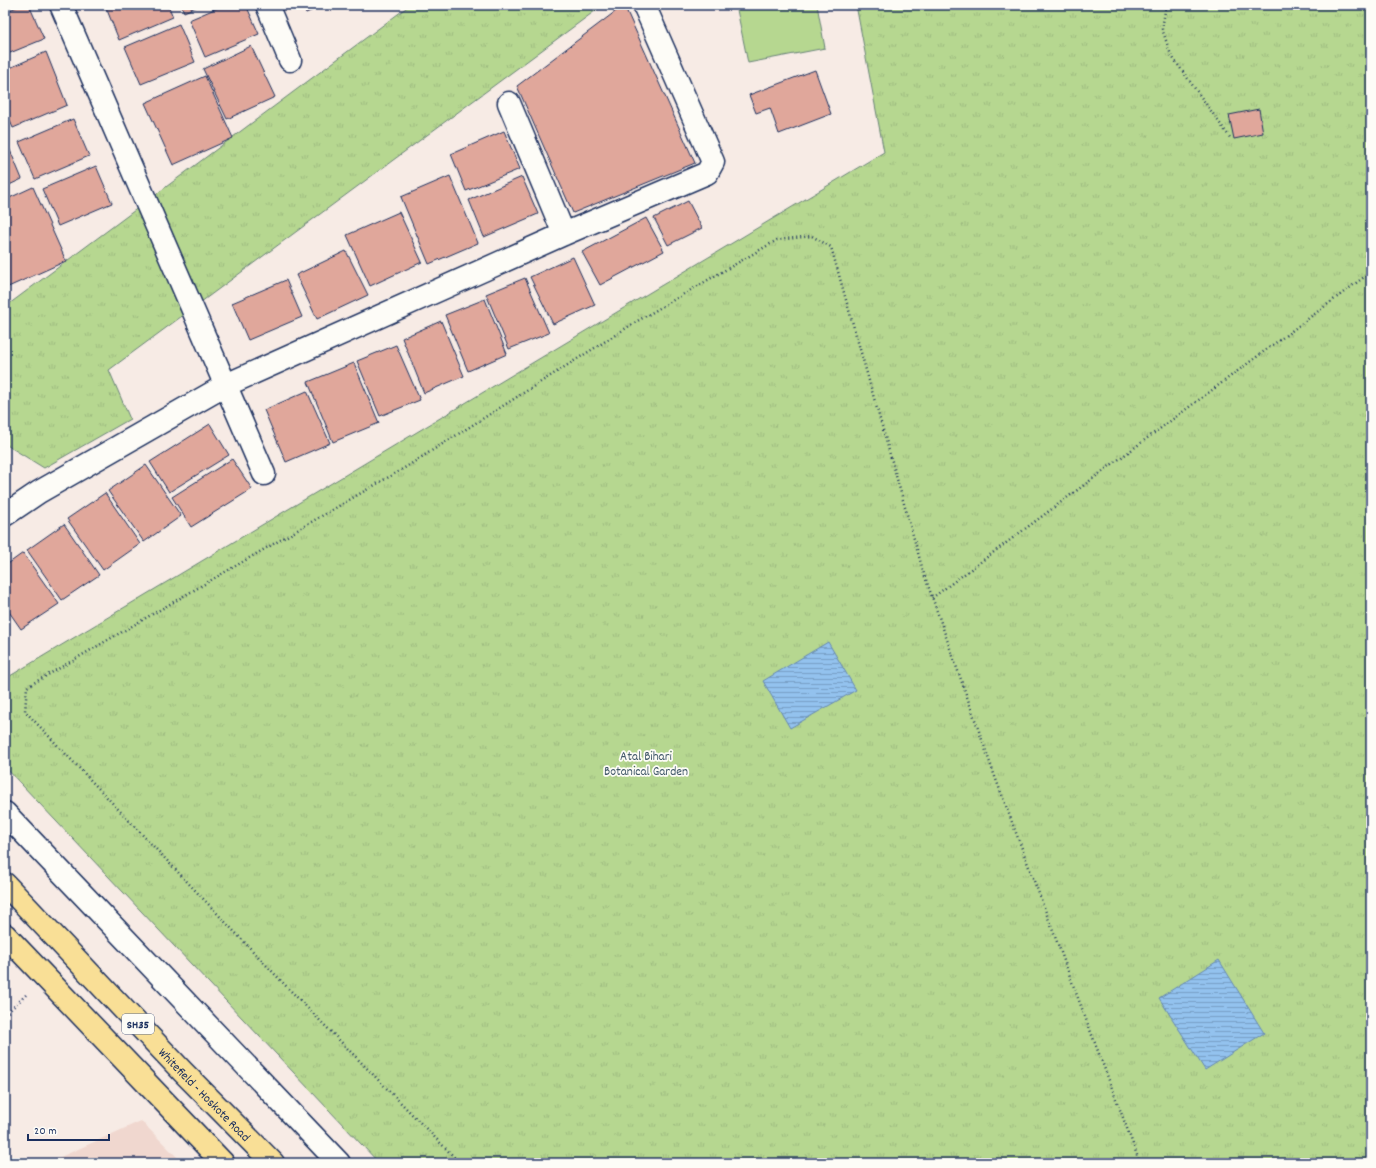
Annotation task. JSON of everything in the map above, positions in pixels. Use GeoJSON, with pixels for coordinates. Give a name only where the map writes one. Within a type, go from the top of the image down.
{"type":"FeatureCollection","features":[{"type":"Feature","properties":{"kind":"main road","name":"Whitefield - Hoskote Road"},"geometry":{"type":"LineString","coordinates":[[5,884],[178,1066],[273,1163]]}},
{"type":"Feature","properties":{"kind":"main road","name":"SH35"},"geometry":{"type":"LineString","coordinates":[[5,935],[223,1163]]}},
{"type":"Feature","properties":{"kind":"street"},"geometry":{"type":"LineString","coordinates":[[61,5],[264,474]]}},
{"type":"Feature","properties":{"kind":"street"},"geometry":{"type":"LineString","coordinates":[[267,5],[290,60]]}},
{"type":"Feature","properties":{"kind":"street"},"geometry":{"type":"LineString","coordinates":[[5,515],[39,492],[226,385],[564,234],[707,173],[713,162],[644,5]]}},
{"type":"Feature","properties":{"kind":"street"},"geometry":{"type":"LineString","coordinates":[[509,103],[564,234]]}},
{"type":"Feature","properties":{"kind":"street"},"geometry":{"type":"LineString","coordinates":[[5,813],[339,1163]]}},
{"type":"Feature","properties":{"kind":"path"},"geometry":{"type":"LineString","coordinates":[[1166,5],[1162,29],[1171,56],[1231,139]]}},
{"type":"Feature","properties":{"kind":"path"},"geometry":{"type":"LineString","coordinates":[[460,1163],[280,980],[25,711],[27,687],[406,467],[639,320],[778,240],[812,236],[832,247],[932,598],[994,774],[1140,1163]]}},
{"type":"Feature","properties":{"kind":"path"},"geometry":{"type":"LineString","coordinates":[[932,598],[1371,272]]}},
{"type":"Feature","properties":{"kind":"path"},"geometry":{"type":"LineString","coordinates":[[5,1015],[44,977]]}},
{"type":"Feature","properties":{"kind":"shaded area"},"geometry":{"type":"Polygon","coordinates":[[[141,1121],[183,1163],[47,1163],[141,1121]]]}},
{"type":"Feature","properties":{"kind":"green space"},"geometry":{"type":"Polygon","coordinates":[[[410,5],[603,5],[109,370],[130,419],[44,468],[5,444],[5,307],[410,5]]]}},
{"type":"Feature","properties":{"kind":"green space"},"geometry":{"type":"Polygon","coordinates":[[[736,5],[817,5],[825,48],[748,63],[736,5]]]}},
{"type":"Feature","properties":{"kind":"green space","name":"Atal Bihari Botanical Garden"},"geometry":{"type":"Polygon","coordinates":[[[856,5],[1371,5],[1371,1163],[379,1163],[5,767],[5,679],[884,152],[856,5]]]}},
{"type":"Feature","properties":{"kind":"water"},"geometry":{"type":"Polygon","coordinates":[[[828,642],[856,690],[790,728],[763,681],[828,642]]]}},
{"type":"Feature","properties":{"kind":"water"},"geometry":{"type":"Polygon","coordinates":[[[1219,960],[1264,1033],[1205,1070],[1159,998],[1219,960]]]}},
{"type":"Feature","properties":{"kind":"building"},"geometry":{"type":"Polygon","coordinates":[[[21,5],[29,5],[44,39],[5,55],[5,12],[21,5]]]}},
{"type":"Feature","properties":{"kind":"building"},"geometry":{"type":"Polygon","coordinates":[[[105,5],[168,5],[173,17],[119,40],[105,5]]]}},
{"type":"Feature","properties":{"kind":"building"},"geometry":{"type":"Polygon","coordinates":[[[181,5],[200,5],[184,12],[181,5]]]}},
{"type":"Feature","properties":{"kind":"building"},"geometry":{"type":"Polygon","coordinates":[[[224,5],[246,5],[259,34],[205,57],[189,20],[224,5]]]}},
{"type":"Feature","properties":{"kind":"building"},"geometry":{"type":"Polygon","coordinates":[[[302,5],[325,5],[306,13],[302,5]]]}},
{"type":"Feature","properties":{"kind":"building"},"geometry":{"type":"Polygon","coordinates":[[[624,5],[695,163],[573,213],[517,86],[624,5]]]}},
{"type":"Feature","properties":{"kind":"building"},"geometry":{"type":"Polygon","coordinates":[[[179,24],[195,62],[141,84],[125,47],[179,24]]]}},
{"type":"Feature","properties":{"kind":"building"},"geometry":{"type":"Polygon","coordinates":[[[251,46],[275,97],[227,119],[203,69],[251,46]]]}},
{"type":"Feature","properties":{"kind":"building"},"geometry":{"type":"Polygon","coordinates":[[[46,52],[67,105],[13,128],[5,109],[5,70],[46,52]]]}},
{"type":"Feature","properties":{"kind":"building"},"geometry":{"type":"Polygon","coordinates":[[[815,70],[831,114],[779,134],[770,108],[756,113],[749,95],[815,70]]]}},
{"type":"Feature","properties":{"kind":"building"},"geometry":{"type":"Polygon","coordinates":[[[205,76],[233,138],[173,165],[145,103],[205,76]]]}},
{"type":"Feature","properties":{"kind":"building"},"geometry":{"type":"Polygon","coordinates":[[[1259,109],[1263,133],[1234,139],[1229,115],[1259,109]]]}},
{"type":"Feature","properties":{"kind":"building"},"geometry":{"type":"Polygon","coordinates":[[[73,119],[89,156],[35,179],[19,142],[73,119]]]}},
{"type":"Feature","properties":{"kind":"building"},"geometry":{"type":"Polygon","coordinates":[[[504,131],[520,169],[466,191],[451,154],[504,131]]]}},
{"type":"Feature","properties":{"kind":"building"},"geometry":{"type":"Polygon","coordinates":[[[5,143],[7,143],[22,179],[5,187],[5,143]]]}},
{"type":"Feature","properties":{"kind":"building"},"geometry":{"type":"Polygon","coordinates":[[[96,166],[112,203],[58,226],[42,189],[96,166]]]}},
{"type":"Feature","properties":{"kind":"building"},"geometry":{"type":"Polygon","coordinates":[[[450,176],[478,243],[429,264],[401,197],[450,176]]]}},
{"type":"Feature","properties":{"kind":"building"},"geometry":{"type":"Polygon","coordinates":[[[522,177],[538,214],[484,237],[469,200],[522,177]]]}},
{"type":"Feature","properties":{"kind":"building"},"geometry":{"type":"Polygon","coordinates":[[[33,187],[66,261],[6,288],[5,200],[33,187]]]}},
{"type":"Feature","properties":{"kind":"building"},"geometry":{"type":"Polygon","coordinates":[[[688,201],[702,228],[668,245],[654,218],[688,201]]]}},
{"type":"Feature","properties":{"kind":"building"},"geometry":{"type":"Polygon","coordinates":[[[399,212],[422,262],[370,286],[347,235],[399,212]]]}},
{"type":"Feature","properties":{"kind":"building"},"geometry":{"type":"Polygon","coordinates":[[[646,218],[664,251],[600,285],[582,252],[646,218]]]}},
{"type":"Feature","properties":{"kind":"building"},"geometry":{"type":"Polygon","coordinates":[[[346,251],[368,295],[317,319],[296,275],[346,251]]]}},
{"type":"Feature","properties":{"kind":"building"},"geometry":{"type":"Polygon","coordinates":[[[573,257],[595,305],[553,324],[530,277],[573,257]]]}},
{"type":"Feature","properties":{"kind":"building"},"geometry":{"type":"Polygon","coordinates":[[[525,278],[549,333],[509,349],[486,294],[525,278]]]}},
{"type":"Feature","properties":{"kind":"building"},"geometry":{"type":"Polygon","coordinates":[[[286,280],[302,317],[248,340],[232,303],[286,280]]]}},
{"type":"Feature","properties":{"kind":"building"},"geometry":{"type":"Polygon","coordinates":[[[485,299],[507,354],[468,371],[445,315],[485,299]]]}},
{"type":"Feature","properties":{"kind":"building"},"geometry":{"type":"Polygon","coordinates":[[[441,321],[464,376],[424,393],[402,338],[441,321]]]}},
{"type":"Feature","properties":{"kind":"building"},"geometry":{"type":"Polygon","coordinates":[[[396,345],[420,400],[380,416],[357,361],[396,345]]]}},
{"type":"Feature","properties":{"kind":"building"},"geometry":{"type":"Polygon","coordinates":[[[354,363],[379,423],[333,442],[308,382],[354,363]]]}},
{"type":"Feature","properties":{"kind":"building"},"geometry":{"type":"Polygon","coordinates":[[[307,391],[330,443],[286,462],[264,410],[307,391]]]}},
{"type":"Feature","properties":{"kind":"building"},"geometry":{"type":"Polygon","coordinates":[[[210,424],[229,455],[169,492],[150,462],[210,424]]]}},
{"type":"Feature","properties":{"kind":"building"},"geometry":{"type":"Polygon","coordinates":[[[232,459],[252,489],[191,527],[172,497],[232,459]]]}},
{"type":"Feature","properties":{"kind":"building"},"geometry":{"type":"Polygon","coordinates":[[[146,465],[181,516],[144,542],[108,491],[146,465]]]}},
{"type":"Feature","properties":{"kind":"building"},"geometry":{"type":"Polygon","coordinates":[[[105,493],[140,544],[103,570],[67,519],[105,493]]]}},
{"type":"Feature","properties":{"kind":"building"},"geometry":{"type":"Polygon","coordinates":[[[64,524],[99,575],[62,600],[27,550],[64,524]]]}},
{"type":"Feature","properties":{"kind":"building"},"geometry":{"type":"Polygon","coordinates":[[[23,553],[59,604],[21,629],[5,606],[5,566],[23,553]]]}}]}
